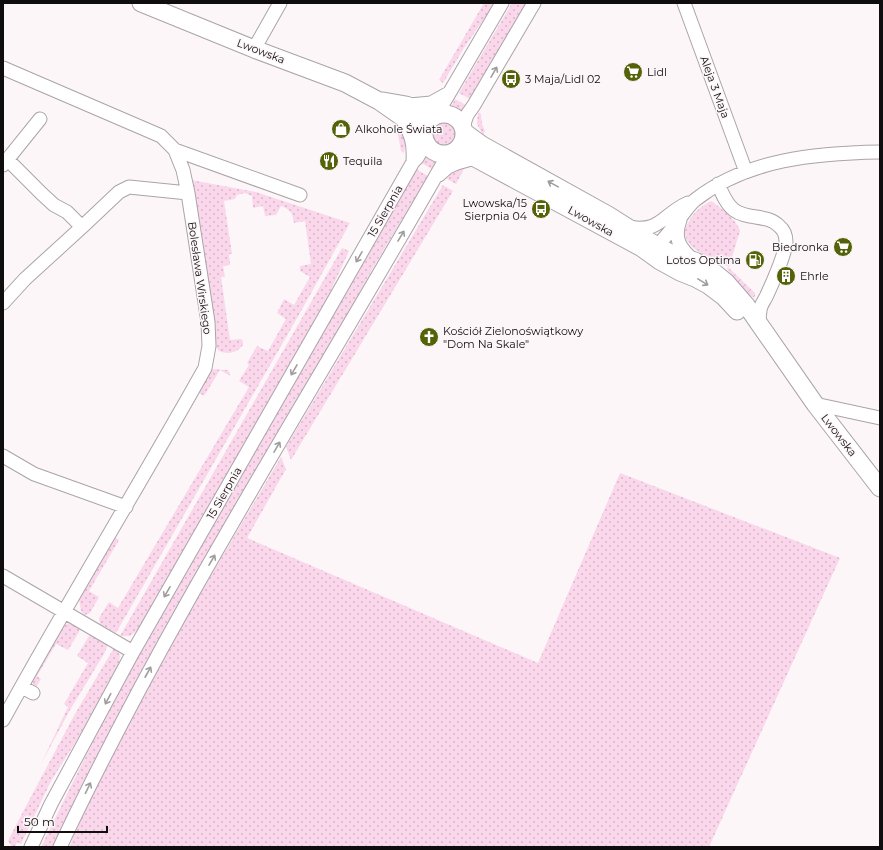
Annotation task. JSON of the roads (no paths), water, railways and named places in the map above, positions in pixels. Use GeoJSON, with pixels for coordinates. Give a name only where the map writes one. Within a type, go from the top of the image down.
{"type":"FeatureCollection","features":[{"type":"Feature","properties":{"kind":"main road","name":"Lwowska"},"geometry":{"type":"LineString","coordinates":[[141,3],[254,49],[345,83],[379,101],[403,111],[435,115]]}},
{"type":"Feature","properties":{"kind":"main road","name":"Lwowska"},"geometry":{"type":"LineString","coordinates":[[403,111],[425,141]]}},
{"type":"Feature","properties":{"kind":"main road"},"geometry":{"type":"LineString","coordinates":[[443,113],[452,115],[460,122],[463,130],[463,140],[453,152],[438,154],[433,152],[425,141],[425,125],[435,115],[443,113]]}},
{"type":"Feature","properties":{"kind":"main road","name":"Lwowska"},"geometry":{"type":"LineString","coordinates":[[463,130],[478,152],[649,247],[695,261],[726,282],[754,309],[760,326],[785,362],[815,404],[880,488]]}},
{"type":"Feature","properties":{"kind":"main road","name":"Lwowska"},"geometry":{"type":"LineString","coordinates":[[453,152],[478,152],[608,215],[625,226],[649,247],[660,262],[699,280],[724,297],[785,362]]}},
{"type":"Feature","properties":{"kind":"street"},"geometry":{"type":"LineString","coordinates":[[254,49],[280,3]]}},
{"type":"Feature","properties":{"kind":"street"},"geometry":{"type":"LineString","coordinates":[[435,115],[502,3]]}},
{"type":"Feature","properties":{"kind":"street"},"geometry":{"type":"LineString","coordinates":[[463,130],[467,115],[534,3]]}},
{"type":"Feature","properties":{"kind":"street","name":"Aleja 3 Maja"},"geometry":{"type":"LineString","coordinates":[[684,3],[746,172]]}},
{"type":"Feature","properties":{"kind":"street","name":"Bolesława Wirskiego"},"geometry":{"type":"LineString","coordinates":[[3,68],[161,136],[175,150],[183,170],[188,193],[208,322],[209,346],[205,368],[63,612],[3,720]]}},
{"type":"Feature","properties":{"kind":"street"},"geometry":{"type":"LineString","coordinates":[[413,162],[414,148],[411,133],[403,111],[417,105],[431,103],[450,92]]}},
{"type":"Feature","properties":{"kind":"street"},"geometry":{"type":"LineString","coordinates":[[436,177],[448,167],[478,152],[472,114],[474,105]]}},
{"type":"Feature","properties":{"kind":"street"},"geometry":{"type":"LineString","coordinates":[[40,119],[5,162],[50,202],[67,212],[82,227]]}},
{"type":"Feature","properties":{"kind":"street","name":"15 Sierpnia"},"geometry":{"type":"LineString","coordinates":[[30,847],[51,804],[133,652],[413,162],[417,158],[425,141]]}},
{"type":"Feature","properties":{"kind":"street","name":"Bolesława Wirskiego"},"geometry":{"type":"LineString","coordinates":[[175,150],[300,195]]}},
{"type":"Feature","properties":{"kind":"street","name":"15 Sierpnia"},"geometry":{"type":"LineString","coordinates":[[60,847],[102,759],[146,674],[436,177],[453,152]]}},
{"type":"Feature","properties":{"kind":"street"},"geometry":{"type":"LineString","coordinates":[[649,247],[682,215],[693,202],[718,184],[746,172],[787,160],[816,155],[880,152]]}},
{"type":"Feature","properties":{"kind":"street"},"geometry":{"type":"LineString","coordinates":[[718,184],[728,204],[733,210],[748,216],[772,220],[784,232],[786,241],[784,251],[765,298],[754,309]]}},
{"type":"Feature","properties":{"kind":"street"},"geometry":{"type":"LineString","coordinates":[[3,303],[25,280],[118,192],[129,187],[188,193]]}},
{"type":"Feature","properties":{"kind":"street"},"geometry":{"type":"LineString","coordinates":[[625,226],[646,228],[652,226],[684,205],[693,202]]}},
{"type":"Feature","properties":{"kind":"street","name":"Lwowska"},"geometry":{"type":"LineString","coordinates":[[682,215],[677,229],[678,238],[684,251],[695,261]]}},
{"type":"Feature","properties":{"kind":"street"},"geometry":{"type":"LineString","coordinates":[[649,247],[663,220]]}},
{"type":"Feature","properties":{"kind":"street","name":"Lwowska"},"geometry":{"type":"LineString","coordinates":[[724,297],[754,309]]}},
{"type":"Feature","properties":{"kind":"street"},"geometry":{"type":"LineString","coordinates":[[815,404],[880,418]]}},
{"type":"Feature","properties":{"kind":"street"},"geometry":{"type":"LineString","coordinates":[[3,456],[34,474],[126,506]]}},
{"type":"Feature","properties":{"kind":"street"},"geometry":{"type":"LineString","coordinates":[[3,576],[133,652]]}},
{"type":"Feature","properties":{"kind":"street"},"geometry":{"type":"LineString","coordinates":[[22,687],[33,693]]}},
{"type":"Feature","properties":{"kind":"place","name":"Lidl"},"geometry":{"type":"Point","coordinates":[633,72]}},
{"type":"Feature","properties":{"kind":"place","name":"3 Maja/Lidl 02"},"geometry":{"type":"Point","coordinates":[511,79]}},
{"type":"Feature","properties":{"kind":"place","name":"Alkohole Świata"},"geometry":{"type":"Point","coordinates":[341,129]}},
{"type":"Feature","properties":{"kind":"place","name":"Tequila"},"geometry":{"type":"Point","coordinates":[329,161]}},
{"type":"Feature","properties":{"kind":"place","name":"Lwowska/15 Sierpnia 04"},"geometry":{"type":"Point","coordinates":[541,209]}},
{"type":"Feature","properties":{"kind":"place","name":"Biedronka"},"geometry":{"type":"Point","coordinates":[843,247]}},
{"type":"Feature","properties":{"kind":"place","name":"Lotos Optima"},"geometry":{"type":"Point","coordinates":[755,260]}},
{"type":"Feature","properties":{"kind":"place","name":"Ehrle"},"geometry":{"type":"Point","coordinates":[786,276]}},
{"type":"Feature","properties":{"kind":"place","name":"Kościół Zielonoświątkowy \"Dom Na Skale\""},"geometry":{"type":"Point","coordinates":[429,337]}}]}
